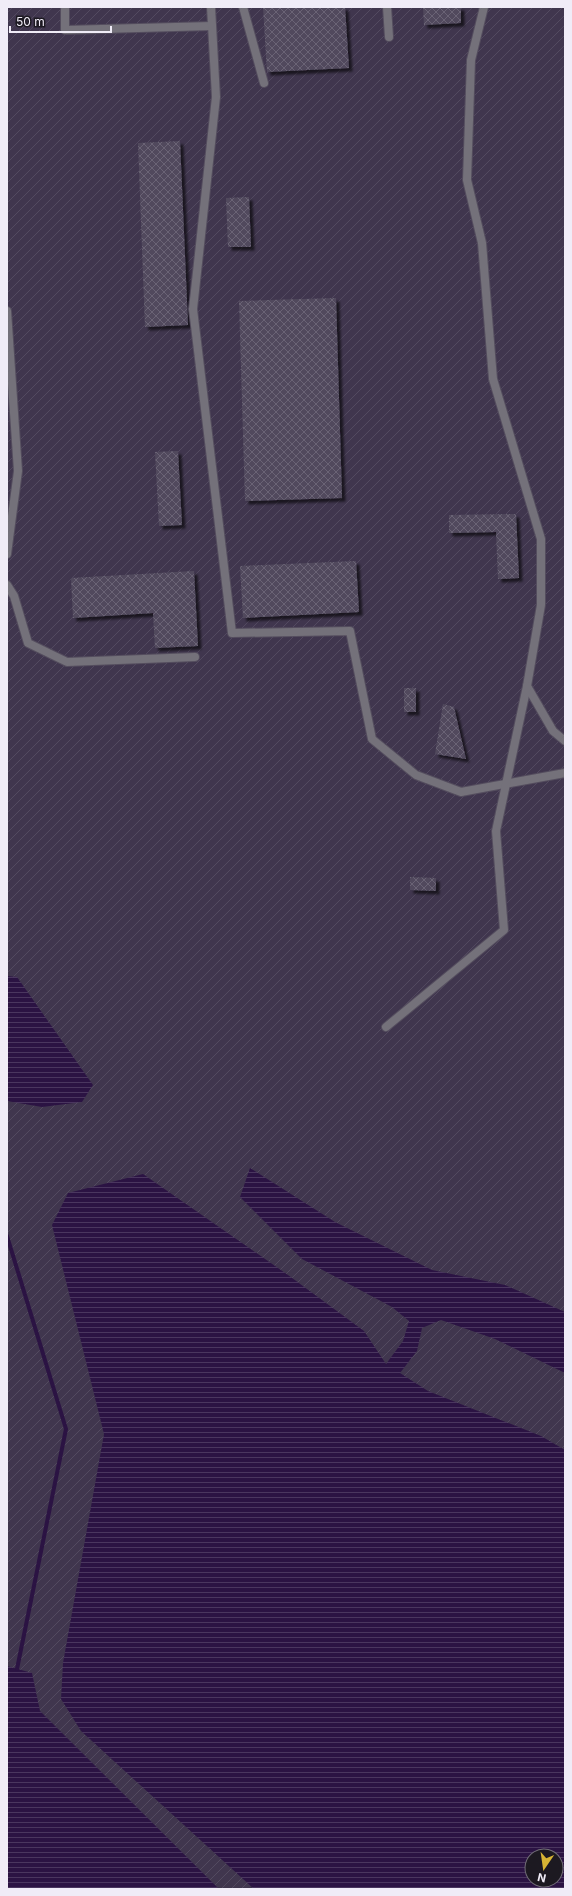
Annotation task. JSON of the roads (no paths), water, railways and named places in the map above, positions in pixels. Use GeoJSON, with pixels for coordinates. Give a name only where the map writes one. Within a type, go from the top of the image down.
{"type":"FeatureCollection","features":[{"type":"Feature","properties":{"kind":"lane"},"geometry":{"type":"LineString","coordinates":[[65,7],[65,30],[212,26]]}},
{"type":"Feature","properties":{"kind":"lane"},"geometry":{"type":"LineString","coordinates":[[211,7],[216,96],[193,309],[232,633],[350,632],[372,739],[416,775],[461,792],[565,773]]}},
{"type":"Feature","properties":{"kind":"lane"},"geometry":{"type":"LineString","coordinates":[[243,7],[264,83]]}},
{"type":"Feature","properties":{"kind":"lane"},"geometry":{"type":"LineString","coordinates":[[388,7],[389,37]]}},
{"type":"Feature","properties":{"kind":"lane"},"geometry":{"type":"LineString","coordinates":[[386,1027],[504,930],[496,831],[527,686],[541,606],[541,539],[493,379],[482,243],[467,180],[471,60],[484,7]]}},
{"type":"Feature","properties":{"kind":"lane"},"geometry":{"type":"LineString","coordinates":[[7,311],[18,471],[7,554]]}},
{"type":"Feature","properties":{"kind":"lane"},"geometry":{"type":"LineString","coordinates":[[7,585],[14,596],[28,643],[68,662],[195,656]]}},
{"type":"Feature","properties":{"kind":"lane"},"geometry":{"type":"LineString","coordinates":[[527,686],[553,731],[565,741]]}},
{"type":"Feature","properties":{"kind":"waterway"},"geometry":{"type":"LineString","coordinates":[[7,1236],[66,1429],[17,1669]]}}]}
